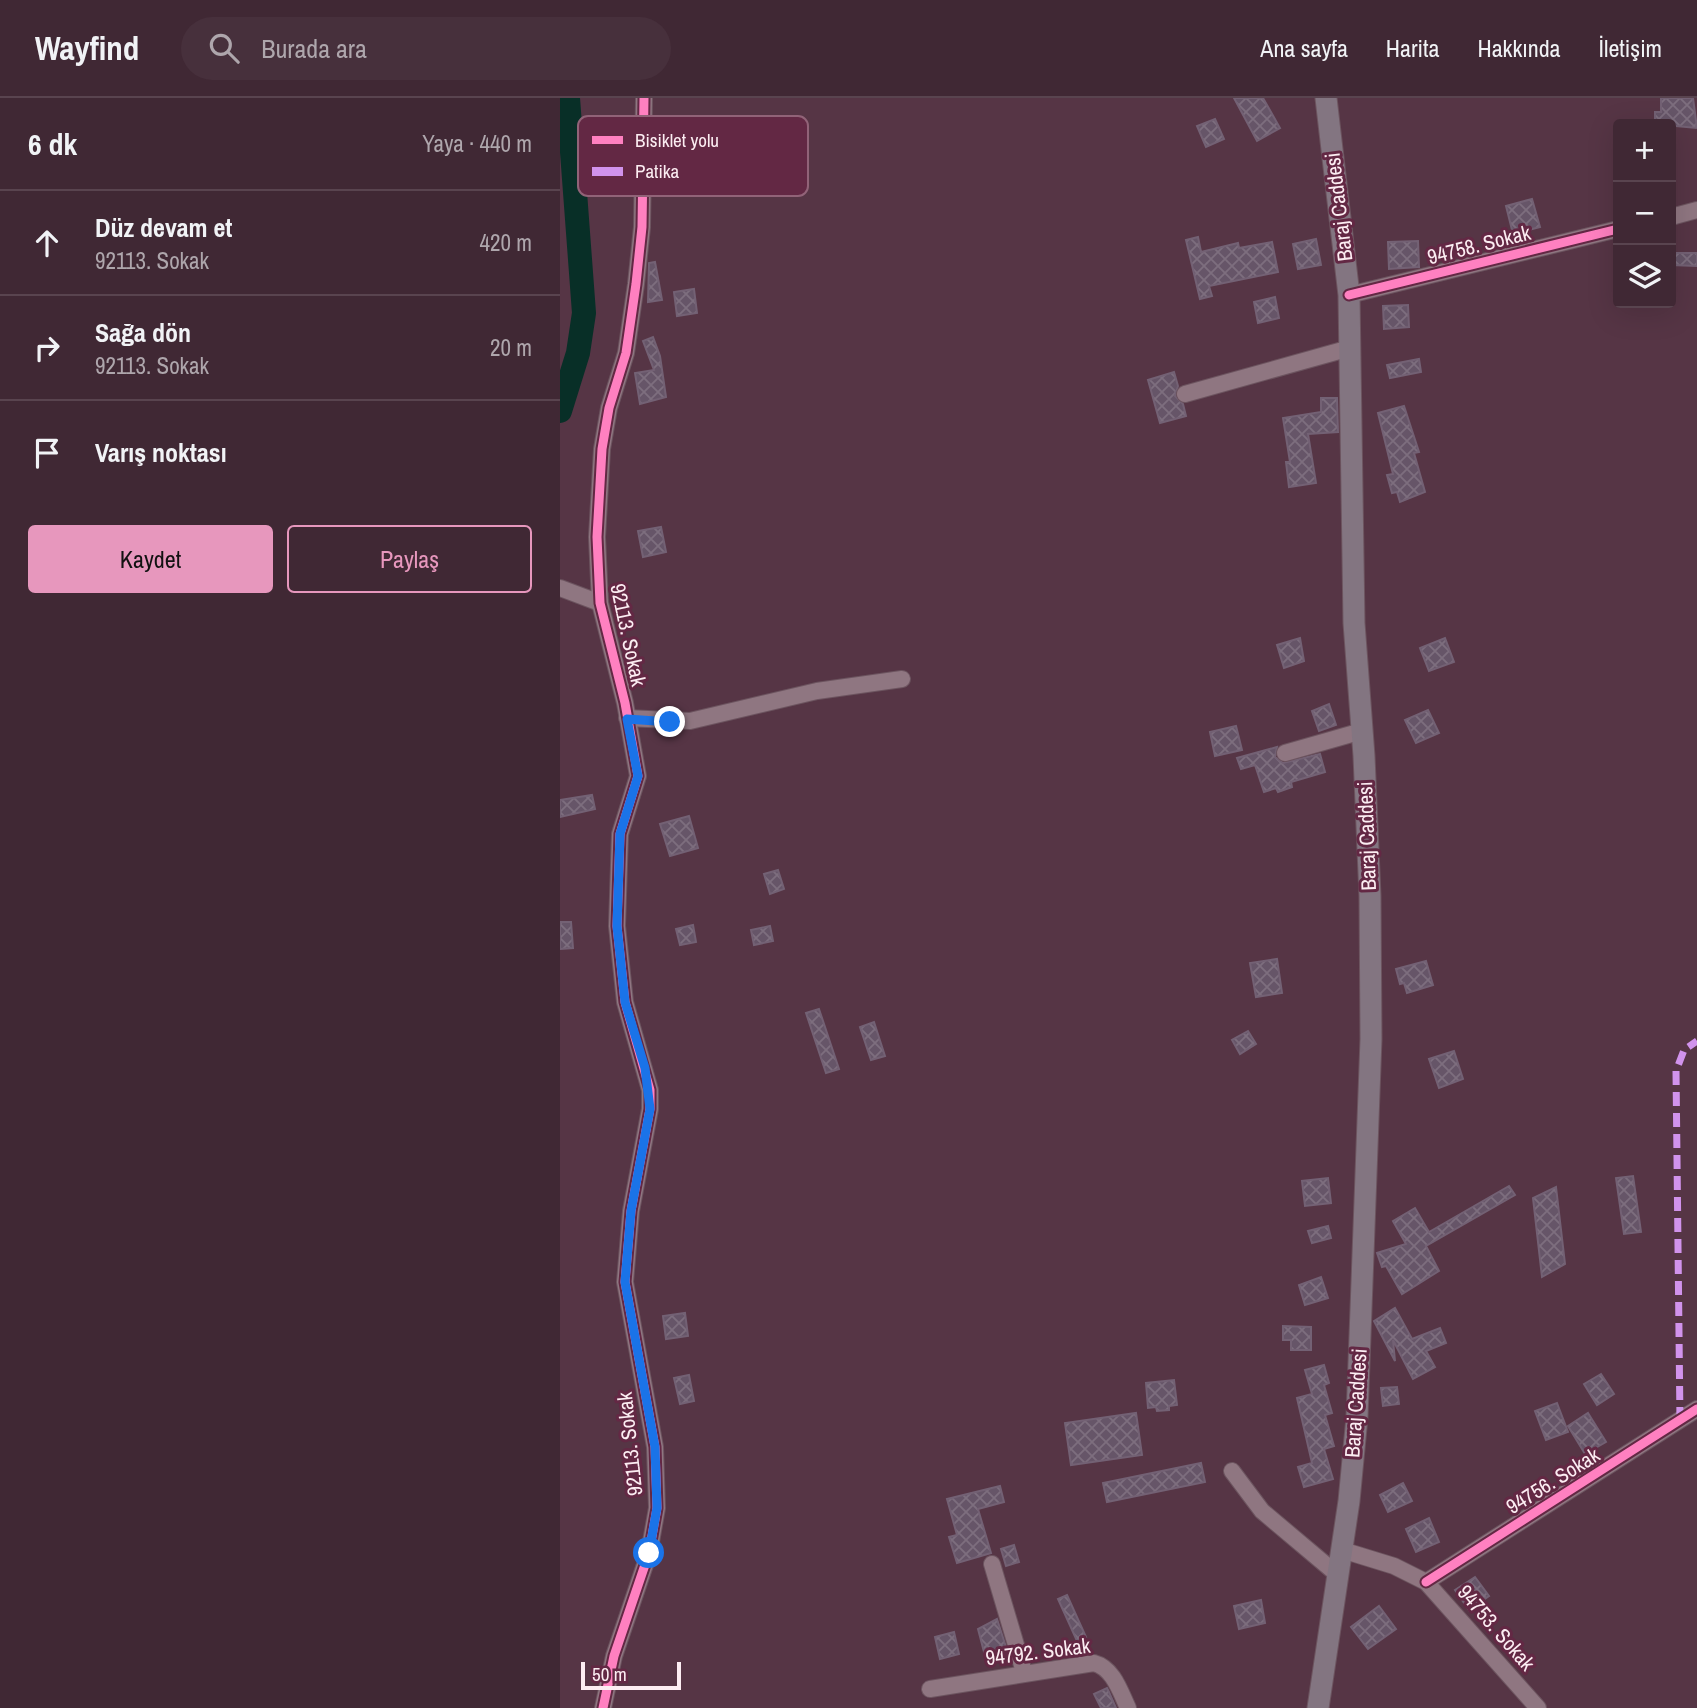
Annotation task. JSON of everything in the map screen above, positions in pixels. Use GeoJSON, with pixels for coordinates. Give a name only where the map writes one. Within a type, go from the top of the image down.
{"type":"FeatureCollection","features":[{"type":"Feature","properties":{"kind":"main road","name":"Baraj Caddesi"},"geometry":{"type":"LineString","coordinates":[[1318,1708],[1342,1550],[1357,1417],[1371,1039],[1370,896],[1354,623],[1349,295],[1326,98]]}},
{"type":"Feature","properties":{"kind":"street","name":"92113. Sokak"},"geometry":{"type":"LineString","coordinates":[[645,98],[645,116]]}},
{"type":"Feature","properties":{"kind":"street","name":"92113. Sokak"},"geometry":{"type":"LineString","coordinates":[[603,1708],[614,1656],[649,1553],[657,1508],[655,1447],[625,1282],[631,1211],[650,1109],[647,1079],[623,990],[617,926],[620,834],[638,776],[600,603],[598,484],[609,408],[626,353],[633,309],[643,196]]}},
{"type":"Feature","properties":{"kind":"street"},"geometry":{"type":"LineString","coordinates":[[1676,215],[1697,210]]}},
{"type":"Feature","properties":{"kind":"street","name":"94758. Sokak"},"geometry":{"type":"LineString","coordinates":[[1349,295],[1613,230]]}},
{"type":"Feature","properties":{"kind":"street"},"geometry":{"type":"LineString","coordinates":[[1185,394],[1350,348]]}},
{"type":"Feature","properties":{"kind":"street","name":"92113. Sokak"},"geometry":{"type":"LineString","coordinates":[[560,588],[600,603]]}},
{"type":"Feature","properties":{"kind":"street","name":"92113. Sokak"},"geometry":{"type":"LineString","coordinates":[[627,719],[690,722],[817,691],[902,679]]}},
{"type":"Feature","properties":{"kind":"street"},"geometry":{"type":"LineString","coordinates":[[1285,753],[1362,731]]}},
{"type":"Feature","properties":{"kind":"street","name":"94756. Sokak"},"geometry":{"type":"LineString","coordinates":[[1426,1581],[1697,1409]]}},
{"type":"Feature","properties":{"kind":"street"},"geometry":{"type":"LineString","coordinates":[[1232,1471],[1262,1511],[1338,1575]]}},
{"type":"Feature","properties":{"kind":"street","name":"94753. Sokak"},"geometry":{"type":"LineString","coordinates":[[1342,1550],[1394,1566],[1426,1581],[1538,1708]]}},
{"type":"Feature","properties":{"kind":"street"},"geometry":{"type":"LineString","coordinates":[[992,1564],[1024,1672]]}},
{"type":"Feature","properties":{"kind":"street","name":"94792. Sokak"},"geometry":{"type":"LineString","coordinates":[[930,1689],[1094,1662],[1104,1665],[1128,1708]]}},
{"type":"Feature","properties":{"kind":"building"},"geometry":{"type":"Polygon","coordinates":[[[1234,98],[1263,98],[1280,128],[1257,141],[1234,98]]]}},
{"type":"Feature","properties":{"kind":"building"},"geometry":{"type":"Polygon","coordinates":[[[1661,98],[1693,98],[1697,128],[1676,126],[1676,119],[1655,119],[1655,112],[1661,112],[1661,98]]]}},
{"type":"Feature","properties":{"kind":"building"},"geometry":{"type":"Polygon","coordinates":[[[1215,119],[1224,139],[1206,147],[1197,126],[1215,119]]]}},
{"type":"Feature","properties":{"kind":"building"},"geometry":{"type":"Polygon","coordinates":[[[1532,199],[1540,227],[1513,234],[1506,206],[1532,199]]]}},
{"type":"Feature","properties":{"kind":"building"},"geometry":{"type":"Polygon","coordinates":[[[1198,237],[1201,252],[1238,243],[1239,248],[1272,242],[1278,272],[1209,286],[1212,296],[1200,299],[1186,240],[1198,237]]]}},
{"type":"Feature","properties":{"kind":"building"},"geometry":{"type":"Polygon","coordinates":[[[1316,239],[1321,265],[1298,269],[1293,244],[1316,239]]]}},
{"type":"Feature","properties":{"kind":"building"},"geometry":{"type":"Polygon","coordinates":[[[1418,241],[1419,267],[1389,269],[1388,242],[1418,241]]]}},
{"type":"Feature","properties":{"kind":"building"},"geometry":{"type":"Polygon","coordinates":[[[1676,253],[1697,253],[1697,266],[1676,265],[1676,253]]]}},
{"type":"Feature","properties":{"kind":"building"},"geometry":{"type":"Polygon","coordinates":[[[655,262],[662,300],[648,302],[649,263],[655,262]]]}},
{"type":"Feature","properties":{"kind":"building"},"geometry":{"type":"Polygon","coordinates":[[[694,289],[697,313],[677,316],[674,292],[694,289]]]}},
{"type":"Feature","properties":{"kind":"building"},"geometry":{"type":"Polygon","coordinates":[[[1275,297],[1279,318],[1258,323],[1254,302],[1275,297]]]}},
{"type":"Feature","properties":{"kind":"building"},"geometry":{"type":"Polygon","coordinates":[[[1408,305],[1409,327],[1384,329],[1383,306],[1408,305]]]}},
{"type":"Feature","properties":{"kind":"building"},"geometry":{"type":"Polygon","coordinates":[[[653,337],[660,356],[666,397],[640,404],[635,373],[654,370],[643,341],[653,337]]]}},
{"type":"Feature","properties":{"kind":"building"},"geometry":{"type":"Polygon","coordinates":[[[1419,359],[1421,372],[1390,378],[1387,365],[1419,359]]]}},
{"type":"Feature","properties":{"kind":"building"},"geometry":{"type":"Polygon","coordinates":[[[1174,372],[1178,386],[1175,396],[1183,404],[1186,416],[1160,423],[1148,380],[1174,372]]]}},
{"type":"Feature","properties":{"kind":"building"},"geometry":{"type":"Polygon","coordinates":[[[1321,398],[1337,398],[1338,432],[1308,434],[1316,483],[1289,487],[1286,462],[1290,462],[1283,418],[1321,412],[1321,398]]]}},
{"type":"Feature","properties":{"kind":"building"},"geometry":{"type":"Polygon","coordinates":[[[1404,406],[1419,452],[1414,453],[1425,492],[1400,502],[1397,492],[1392,493],[1387,475],[1393,474],[1378,413],[1404,406]]]}},
{"type":"Feature","properties":{"kind":"building"},"geometry":{"type":"Polygon","coordinates":[[[661,527],[666,552],[643,557],[638,531],[661,527]]]}},
{"type":"Feature","properties":{"kind":"building"},"geometry":{"type":"Polygon","coordinates":[[[1300,638],[1304,661],[1284,668],[1277,645],[1300,638]]]}},
{"type":"Feature","properties":{"kind":"building"},"geometry":{"type":"Polygon","coordinates":[[[1445,638],[1454,662],[1429,671],[1420,648],[1445,638]]]}},
{"type":"Feature","properties":{"kind":"building"},"geometry":{"type":"Polygon","coordinates":[[[1329,704],[1336,725],[1319,731],[1312,711],[1329,704]]]}},
{"type":"Feature","properties":{"kind":"building"},"geometry":{"type":"Polygon","coordinates":[[[1428,710],[1439,733],[1416,743],[1405,720],[1428,710]]]}},
{"type":"Feature","properties":{"kind":"building"},"geometry":{"type":"Polygon","coordinates":[[[1236,726],[1242,750],[1215,756],[1210,732],[1236,726]]]}},
{"type":"Feature","properties":{"kind":"building"},"geometry":{"type":"Polygon","coordinates":[[[1277,747],[1275,757],[1283,763],[1320,754],[1325,772],[1291,782],[1292,787],[1278,792],[1276,788],[1264,792],[1255,765],[1241,769],[1237,758],[1277,747]]]}},
{"type":"Feature","properties":{"kind":"building"},"geometry":{"type":"Polygon","coordinates":[[[592,795],[595,809],[560,817],[560,800],[592,795]]]}},
{"type":"Feature","properties":{"kind":"building"},"geometry":{"type":"Polygon","coordinates":[[[689,816],[698,848],[670,856],[660,824],[689,816]]]}},
{"type":"Feature","properties":{"kind":"building"},"geometry":{"type":"Polygon","coordinates":[[[778,870],[784,889],[770,894],[764,874],[778,870]]]}},
{"type":"Feature","properties":{"kind":"building"},"geometry":{"type":"Polygon","coordinates":[[[560,922],[571,922],[573,948],[560,949],[560,922]]]}},
{"type":"Feature","properties":{"kind":"building"},"geometry":{"type":"Polygon","coordinates":[[[693,925],[696,942],[680,945],[676,929],[693,925]]]}},
{"type":"Feature","properties":{"kind":"building"},"geometry":{"type":"Polygon","coordinates":[[[770,926],[773,941],[754,945],[751,930],[770,926]]]}},
{"type":"Feature","properties":{"kind":"building"},"geometry":{"type":"Polygon","coordinates":[[[1277,959],[1282,993],[1256,997],[1250,963],[1277,959]]]}},
{"type":"Feature","properties":{"kind":"building"},"geometry":{"type":"Polygon","coordinates":[[[1426,961],[1433,985],[1407,993],[1404,983],[1400,984],[1396,969],[1426,961]]]}},
{"type":"Feature","properties":{"kind":"building"},"geometry":{"type":"Polygon","coordinates":[[[819,1009],[839,1069],[826,1073],[806,1013],[819,1009]]]}},
{"type":"Feature","properties":{"kind":"building"},"geometry":{"type":"Polygon","coordinates":[[[874,1022],[885,1056],[871,1060],[860,1027],[874,1022]]]}},
{"type":"Feature","properties":{"kind":"building"},"geometry":{"type":"Polygon","coordinates":[[[1248,1031],[1256,1044],[1240,1054],[1232,1040],[1248,1031]]]}},
{"type":"Feature","properties":{"kind":"building"},"geometry":{"type":"Polygon","coordinates":[[[1454,1051],[1463,1079],[1439,1088],[1429,1059],[1454,1051]]]}},
{"type":"Feature","properties":{"kind":"building"},"geometry":{"type":"Polygon","coordinates":[[[1633,1176],[1641,1232],[1624,1234],[1616,1178],[1633,1176]]]}},
{"type":"Feature","properties":{"kind":"building"},"geometry":{"type":"Polygon","coordinates":[[[1328,1178],[1331,1203],[1305,1206],[1302,1181],[1328,1178]]]}},
{"type":"Feature","properties":{"kind":"building"},"geometry":{"type":"Polygon","coordinates":[[[1509,1186],[1515,1195],[1426,1246],[1439,1271],[1402,1294],[1386,1266],[1382,1267],[1377,1253],[1406,1244],[1393,1221],[1415,1208],[1429,1232],[1509,1186]]]}},
{"type":"Feature","properties":{"kind":"building"},"geometry":{"type":"Polygon","coordinates":[[[1556,1187],[1565,1264],[1542,1277],[1533,1198],[1556,1187]]]}},
{"type":"Feature","properties":{"kind":"building"},"geometry":{"type":"Polygon","coordinates":[[[1328,1226],[1331,1238],[1312,1243],[1308,1231],[1328,1226]]]}},
{"type":"Feature","properties":{"kind":"building"},"geometry":{"type":"Polygon","coordinates":[[[1321,1277],[1328,1298],[1305,1305],[1299,1285],[1321,1277]]]}},
{"type":"Feature","properties":{"kind":"building"},"geometry":{"type":"Polygon","coordinates":[[[1395,1308],[1412,1339],[1440,1328],[1446,1343],[1426,1351],[1435,1367],[1413,1379],[1393,1340],[1395,1361],[1374,1321],[1395,1308]]]}},
{"type":"Feature","properties":{"kind":"building"},"geometry":{"type":"Polygon","coordinates":[[[685,1313],[688,1336],[666,1339],[663,1316],[685,1313]]]}},
{"type":"Feature","properties":{"kind":"building"},"geometry":{"type":"Polygon","coordinates":[[[1283,1326],[1311,1327],[1311,1350],[1291,1350],[1291,1340],[1283,1340],[1283,1326]]]}},
{"type":"Feature","properties":{"kind":"building"},"geometry":{"type":"Polygon","coordinates":[[[1324,1365],[1329,1383],[1324,1385],[1332,1413],[1325,1415],[1334,1446],[1324,1449],[1333,1479],[1304,1487],[1298,1467],[1312,1463],[1297,1398],[1312,1394],[1305,1370],[1324,1365]]]}},
{"type":"Feature","properties":{"kind":"building"},"geometry":{"type":"Polygon","coordinates":[[[1601,1374],[1614,1394],[1597,1405],[1584,1384],[1601,1374]]]}},
{"type":"Feature","properties":{"kind":"building"},"geometry":{"type":"Polygon","coordinates":[[[689,1375],[694,1401],[680,1404],[674,1378],[689,1375]]]}},
{"type":"Feature","properties":{"kind":"building"},"geometry":{"type":"Polygon","coordinates":[[[1174,1380],[1177,1405],[1169,1406],[1169,1410],[1157,1411],[1156,1407],[1148,1408],[1146,1383],[1174,1380]]]}},
{"type":"Feature","properties":{"kind":"building"},"geometry":{"type":"Polygon","coordinates":[[[1397,1387],[1399,1404],[1383,1406],[1381,1388],[1397,1387]]]}},
{"type":"Feature","properties":{"kind":"building"},"geometry":{"type":"Polygon","coordinates":[[[1557,1403],[1568,1432],[1546,1440],[1535,1411],[1557,1403]]]}},
{"type":"Feature","properties":{"kind":"building"},"geometry":{"type":"Polygon","coordinates":[[[1136,1413],[1142,1455],[1071,1465],[1065,1423],[1136,1413]]]}},
{"type":"Feature","properties":{"kind":"building"},"geometry":{"type":"Polygon","coordinates":[[[1588,1413],[1606,1442],[1585,1454],[1568,1426],[1588,1413]]]}},
{"type":"Feature","properties":{"kind":"building"},"geometry":{"type":"Polygon","coordinates":[[[1201,1463],[1205,1482],[1107,1502],[1103,1483],[1201,1463]]]}},
{"type":"Feature","properties":{"kind":"building"},"geometry":{"type":"Polygon","coordinates":[[[1403,1483],[1412,1501],[1388,1512],[1380,1495],[1403,1483]]]}},
{"type":"Feature","properties":{"kind":"building"},"geometry":{"type":"Polygon","coordinates":[[[1000,1486],[1004,1502],[978,1509],[991,1553],[957,1563],[949,1537],[957,1535],[947,1499],[1000,1486]]]}},
{"type":"Feature","properties":{"kind":"building"},"geometry":{"type":"Polygon","coordinates":[[[1429,1518],[1439,1542],[1416,1552],[1406,1529],[1429,1518]]]}},
{"type":"Feature","properties":{"kind":"building"},"geometry":{"type":"Polygon","coordinates":[[[1014,1545],[1019,1562],[1006,1566],[1001,1549],[1014,1545]]]}},
{"type":"Feature","properties":{"kind":"building"},"geometry":{"type":"Polygon","coordinates":[[[1475,1577],[1489,1596],[1469,1610],[1455,1590],[1475,1577]]]}},
{"type":"Feature","properties":{"kind":"building"},"geometry":{"type":"Polygon","coordinates":[[[1067,1595],[1086,1637],[1077,1641],[1058,1599],[1067,1595]]]}},
{"type":"Feature","properties":{"kind":"building"},"geometry":{"type":"Polygon","coordinates":[[[1261,1600],[1265,1623],[1239,1629],[1234,1606],[1261,1600]]]}},
{"type":"Feature","properties":{"kind":"building"},"geometry":{"type":"Polygon","coordinates":[[[1379,1606],[1396,1629],[1368,1649],[1351,1627],[1379,1606]]]}},
{"type":"Feature","properties":{"kind":"building"},"geometry":{"type":"Polygon","coordinates":[[[997,1619],[1007,1650],[984,1652],[978,1629],[997,1619]]]}},
{"type":"Feature","properties":{"kind":"building"},"geometry":{"type":"Polygon","coordinates":[[[954,1632],[959,1654],[940,1659],[935,1637],[954,1632]]]}},
{"type":"Feature","properties":{"kind":"building"},"geometry":{"type":"Polygon","coordinates":[[[1107,1688],[1116,1708],[1101,1708],[1094,1694],[1107,1688]]]}},
{"type":"Feature","properties":{"kind":"waterway"},"geometry":{"type":"LineString","coordinates":[[560,411],[578,353],[584,313],[568,98]]}},
{"type":"Feature","properties":{"kind":"marked path"},"geometry":{"type":"LineString","coordinates":[[1680,1421],[1676,1071],[1684,1050],[1697,1041]]}},
{"type":"Feature","properties":{"kind":"cycle path"},"geometry":{"type":"LineString","coordinates":[[644,98],[644,116]]}},
{"type":"Feature","properties":{"kind":"cycle path"},"geometry":{"type":"LineString","coordinates":[[603,1708],[614,1656],[649,1553],[657,1508],[655,1447],[625,1282],[631,1211],[650,1109],[650,1090],[625,1002],[617,926],[620,834],[638,776],[625,703],[600,603],[597,537],[602,449],[609,408],[626,353],[642,227],[642,196]]}},
{"type":"Feature","properties":{"kind":"cycle path"},"geometry":{"type":"LineString","coordinates":[[1349,295],[1613,230]]}},
{"type":"Feature","properties":{"kind":"cycle path"},"geometry":{"type":"LineString","coordinates":[[1426,1582],[1697,1409]]}},
{"type":"Feature","properties":{"kind":"route"},"geometry":{"type":"LineString","coordinates":[[649,1553],[657,1508],[655,1447],[625,1282],[631,1211],[649,1126],[650,1090],[625,1002],[621,978],[617,926],[618,853],[620,834],[632,803],[638,776],[627,719],[670,722]]}}]}
